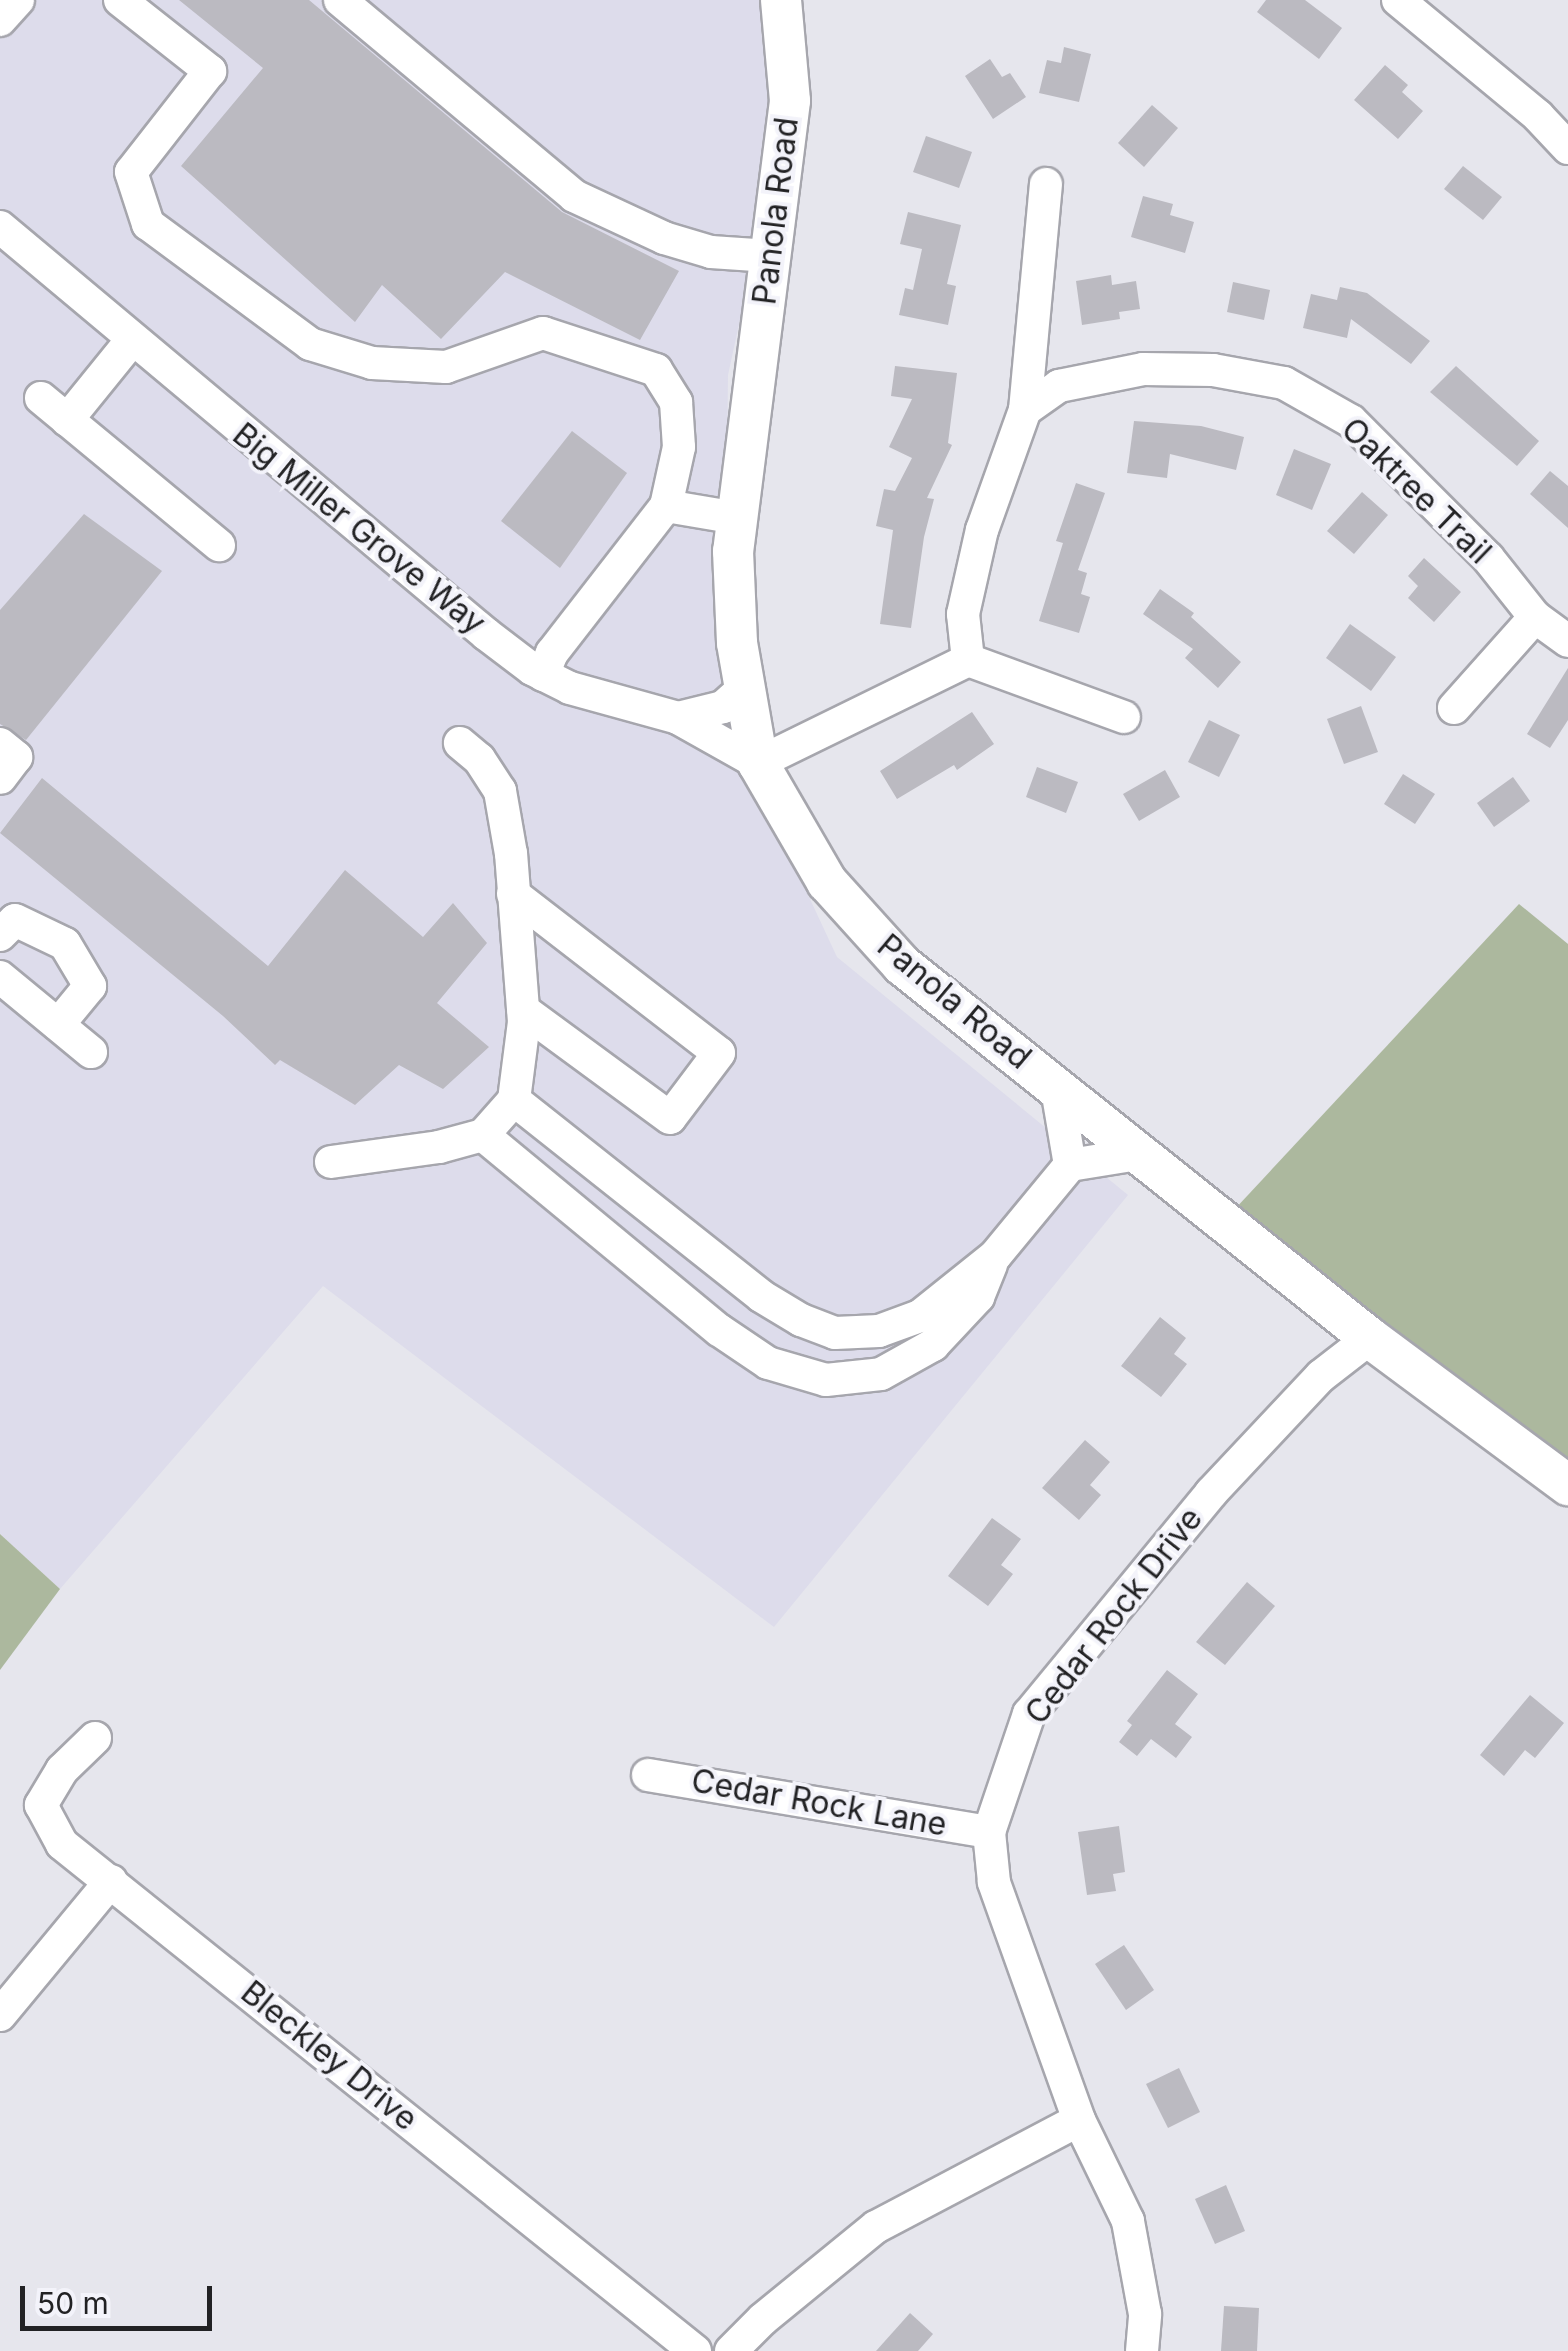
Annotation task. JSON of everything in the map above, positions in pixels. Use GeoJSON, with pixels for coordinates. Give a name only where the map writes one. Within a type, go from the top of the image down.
{"type":"FeatureCollection","features":[{"type":"Feature","properties":{"kind":"main road","name":"Panola Road"},"geometry":{"type":"LineString","coordinates":[[781,0],[790,101],[733,550],[736,642],[758,762],[827,882],[902,966],[1370,1338],[1568,1486]]}},
{"type":"Feature","properties":{"kind":"street"},"geometry":{"type":"LineString","coordinates":[[0,20],[18,0]]}},
{"type":"Feature","properties":{"kind":"street"},"geometry":{"type":"LineString","coordinates":[[120,0],[210,70],[131,172],[148,224],[310,344],[372,363],[446,367],[543,332],[656,370],[676,402],[680,447],[666,506],[552,653],[543,675]]}},
{"type":"Feature","properties":{"kind":"street"},"geometry":{"type":"LineString","coordinates":[[340,0],[574,196],[664,238],[711,252],[770,256]]}},
{"type":"Feature","properties":{"kind":"street"},"geometry":{"type":"LineString","coordinates":[[1398,0],[1538,116],[1568,148]]}},
{"type":"Feature","properties":{"kind":"street"},"geometry":{"type":"LineString","coordinates":[[968,660],[963,614],[982,530],[1024,410],[1046,184]]}},
{"type":"Feature","properties":{"kind":"street","name":"Big Miller Grove Way"},"geometry":{"type":"LineString","coordinates":[[0,228],[458,611],[543,675],[570,688],[678,718],[758,762]]}},
{"type":"Feature","properties":{"kind":"street"},"geometry":{"type":"LineString","coordinates":[[67,420],[131,341]]}},
{"type":"Feature","properties":{"kind":"street","name":"Oaktree Trail"},"geometry":{"type":"LineString","coordinates":[[1024,410],[1059,386],[1143,369],[1213,370],[1284,384],[1351,421],[1488,558],[1535,617],[1568,641]]}},
{"type":"Feature","properties":{"kind":"street"},"geometry":{"type":"LineString","coordinates":[[41,398],[219,545]]}},
{"type":"Feature","properties":{"kind":"street"},"geometry":{"type":"LineString","coordinates":[[666,506],[737,518]]}},
{"type":"Feature","properties":{"kind":"street"},"geometry":{"type":"LineString","coordinates":[[1454,708],[1535,617]]}},
{"type":"Feature","properties":{"kind":"street"},"geometry":{"type":"LineString","coordinates":[[758,762],[968,660],[1124,717]]}},
{"type":"Feature","properties":{"kind":"street"},"geometry":{"type":"LineString","coordinates":[[678,718],[723,707],[744,687]]}},
{"type":"Feature","properties":{"kind":"street"},"geometry":{"type":"LineString","coordinates":[[331,1162],[439,1147],[484,1134],[514,1100],[523,1010],[514,894],[500,791],[478,759],[460,743]]}},
{"type":"Feature","properties":{"kind":"street"},"geometry":{"type":"LineString","coordinates":[[0,744],[16,757],[0,778]]}},
{"type":"Feature","properties":{"kind":"street"},"geometry":{"type":"LineString","coordinates":[[514,894],[719,1053],[670,1118],[523,1010]]}},
{"type":"Feature","properties":{"kind":"street"},"geometry":{"type":"LineString","coordinates":[[0,935],[14,920],[65,944],[90,986],[58,1025]]}},
{"type":"Feature","properties":{"kind":"street"},"geometry":{"type":"LineString","coordinates":[[0,977],[91,1052]]}},
{"type":"Feature","properties":{"kind":"street"},"geometry":{"type":"LineString","coordinates":[[1057,1088],[1070,1166]]}},
{"type":"Feature","properties":{"kind":"street"},"geometry":{"type":"LineString","coordinates":[[514,1100],[761,1296],[801,1320],[835,1332],[880,1330],[920,1316],[995,1256],[1070,1166],[1138,1154]]}},
{"type":"Feature","properties":{"kind":"street"},"geometry":{"type":"LineString","coordinates":[[484,1134],[729,1336],[768,1363],[826,1380],[881,1374],[933,1345],[978,1296],[995,1256]]}},
{"type":"Feature","properties":{"kind":"street"},"geometry":{"type":"LineString","coordinates":[[729,1336],[761,1296]]}},
{"type":"Feature","properties":{"kind":"street","name":"Cedar Rock Drive"},"geometry":{"type":"LineString","coordinates":[[1142,2351],[1145,2314],[1128,2221],[1079,2120],[994,1882],[989,1832],[1029,1714],[1211,1493],[1321,1376],[1370,1338]]}},
{"type":"Feature","properties":{"kind":"street","name":"Bleckley Drive"},"geometry":{"type":"LineString","coordinates":[[95,1738],[62,1770],[41,1805],[62,1844],[696,2351]]}},
{"type":"Feature","properties":{"kind":"street","name":"Cedar Rock Lane"},"geometry":{"type":"LineString","coordinates":[[648,1774],[989,1832]]}},
{"type":"Feature","properties":{"kind":"street"},"geometry":{"type":"LineString","coordinates":[[0,2015],[112,1881]]}},
{"type":"Feature","properties":{"kind":"street"},"geometry":{"type":"LineString","coordinates":[[731,2351],[763,2319],[876,2227],[1079,2120]]}},
{"type":"Feature","properties":{"kind":"shaded area"},"geometry":{"type":"Polygon","coordinates":[[[0,0],[769,0],[796,61],[728,375],[727,466],[755,781],[837,957],[1128,1195],[774,1627],[323,1286],[60,1589],[0,1534],[0,0]]]}},
{"type":"Feature","properties":{"kind":"green space"},"geometry":{"type":"Polygon","coordinates":[[[1519,904],[1568,944],[1568,1469],[1234,1210],[1519,904]]]}},
{"type":"Feature","properties":{"kind":"green space"},"geometry":{"type":"Polygon","coordinates":[[[0,1534],[60,1589],[0,1670],[0,1534]]]}},
{"type":"Feature","properties":{"kind":"building"},"geometry":{"type":"Polygon","coordinates":[[[179,0],[309,0],[562,212],[679,271],[640,340],[505,272],[441,339],[382,285],[355,322],[181,166],[263,68],[179,0]]]}},
{"type":"Feature","properties":{"kind":"building"},"geometry":{"type":"Polygon","coordinates":[[[1266,0],[1305,0],[1342,28],[1319,59],[1257,12],[1266,0]]]}},
{"type":"Feature","properties":{"kind":"building"},"geometry":{"type":"Polygon","coordinates":[[[1064,47],[1091,54],[1079,102],[1039,93],[1047,60],[1061,63],[1064,47]]]}},
{"type":"Feature","properties":{"kind":"building"},"geometry":{"type":"Polygon","coordinates":[[[990,59],[1002,77],[1010,73],[1026,97],[993,119],[965,76],[990,59]]]}},
{"type":"Feature","properties":{"kind":"building"},"geometry":{"type":"Polygon","coordinates":[[[1385,65],[1408,85],[1402,92],[1423,111],[1398,139],[1354,100],[1385,65]]]}},
{"type":"Feature","properties":{"kind":"building"},"geometry":{"type":"Polygon","coordinates":[[[1152,105],[1178,128],[1144,167],[1118,143],[1152,105]]]}},
{"type":"Feature","properties":{"kind":"building"},"geometry":{"type":"Polygon","coordinates":[[[926,136],[972,152],[959,188],[913,172],[926,136]]]}},
{"type":"Feature","properties":{"kind":"building"},"geometry":{"type":"Polygon","coordinates":[[[1463,166],[1502,197],[1483,220],[1444,189],[1463,166]]]}},
{"type":"Feature","properties":{"kind":"building"},"geometry":{"type":"Polygon","coordinates":[[[1143,196],[1173,204],[1170,215],[1194,222],[1185,253],[1131,237],[1143,196]]]}},
{"type":"Feature","properties":{"kind":"building"},"geometry":{"type":"Polygon","coordinates":[[[908,212],[961,225],[947,284],[956,286],[948,325],[899,315],[905,288],[913,290],[922,249],[900,244],[908,212]]]}},
{"type":"Feature","properties":{"kind":"building"},"geometry":{"type":"Polygon","coordinates":[[[1111,275],[1112,285],[1136,281],[1140,309],[1119,312],[1120,319],[1082,325],[1076,281],[1111,275]]]}},
{"type":"Feature","properties":{"kind":"building"},"geometry":{"type":"Polygon","coordinates":[[[1233,282],[1270,290],[1264,320],[1227,312],[1233,282]]]}},
{"type":"Feature","properties":{"kind":"building"},"geometry":{"type":"Polygon","coordinates":[[[1340,287],[1367,293],[1430,341],[1411,364],[1351,319],[1347,338],[1303,328],[1311,294],[1337,300],[1340,287]]]}},
{"type":"Feature","properties":{"kind":"building"},"geometry":{"type":"Polygon","coordinates":[[[895,366],[957,373],[948,443],[952,445],[927,498],[934,499],[924,537],[911,628],[880,624],[893,530],[876,526],[884,489],[895,491],[912,458],[889,447],[912,399],[891,396],[895,366]]]}},
{"type":"Feature","properties":{"kind":"building"},"geometry":{"type":"Polygon","coordinates":[[[1456,366],[1539,441],[1517,466],[1430,392],[1456,366]]]}},
{"type":"Feature","properties":{"kind":"building"},"geometry":{"type":"Polygon","coordinates":[[[1134,421],[1201,426],[1244,437],[1236,470],[1170,454],[1167,478],[1127,473],[1134,421]]]}},
{"type":"Feature","properties":{"kind":"building"},"geometry":{"type":"Polygon","coordinates":[[[572,431],[627,473],[560,568],[501,521],[572,431]]]}},
{"type":"Feature","properties":{"kind":"building"},"geometry":{"type":"Polygon","coordinates":[[[1294,449],[1331,464],[1312,510],[1276,495],[1294,449]]]}},
{"type":"Feature","properties":{"kind":"building"},"geometry":{"type":"Polygon","coordinates":[[[1550,471],[1568,486],[1568,528],[1530,494],[1550,471]]]}},
{"type":"Feature","properties":{"kind":"building"},"geometry":{"type":"Polygon","coordinates":[[[1076,483],[1105,493],[1078,570],[1087,573],[1081,594],[1090,597],[1079,633],[1039,621],[1063,543],[1056,541],[1076,483]]]}},
{"type":"Feature","properties":{"kind":"building"},"geometry":{"type":"Polygon","coordinates":[[[1362,492],[1388,515],[1354,554],[1327,531],[1362,492]]]}},
{"type":"Feature","properties":{"kind":"building"},"geometry":{"type":"Polygon","coordinates":[[[84,514],[162,571],[26,740],[0,724],[0,610],[84,514]]]}},
{"type":"Feature","properties":{"kind":"building"},"geometry":{"type":"Polygon","coordinates":[[[1424,558],[1461,592],[1434,622],[1408,598],[1418,586],[1408,576],[1424,558]]]}},
{"type":"Feature","properties":{"kind":"building"},"geometry":{"type":"Polygon","coordinates":[[[1160,589],[1194,613],[1191,617],[1241,662],[1218,688],[1185,658],[1193,649],[1143,614],[1160,589]]]}},
{"type":"Feature","properties":{"kind":"building"},"geometry":{"type":"Polygon","coordinates":[[[1350,624],[1396,657],[1371,691],[1326,658],[1350,624]]]}},
{"type":"Feature","properties":{"kind":"building"},"geometry":{"type":"Polygon","coordinates":[[[1568,668],[1568,720],[1550,748],[1527,734],[1568,668]]]}},
{"type":"Feature","properties":{"kind":"building"},"geometry":{"type":"Polygon","coordinates":[[[1361,706],[1378,752],[1344,764],[1327,719],[1361,706]]]}},
{"type":"Feature","properties":{"kind":"building"},"geometry":{"type":"Polygon","coordinates":[[[972,712],[994,744],[957,770],[954,765],[897,799],[880,771],[972,712]]]}},
{"type":"Feature","properties":{"kind":"building"},"geometry":{"type":"Polygon","coordinates":[[[1209,720],[1240,735],[1219,777],[1188,762],[1209,720]]]}},
{"type":"Feature","properties":{"kind":"building"},"geometry":{"type":"Polygon","coordinates":[[[1037,767],[1078,782],[1066,813],[1026,797],[1037,767]]]}},
{"type":"Feature","properties":{"kind":"building"},"geometry":{"type":"Polygon","coordinates":[[[1165,770],[1180,797],[1139,821],[1123,794],[1165,770]]]}},
{"type":"Feature","properties":{"kind":"building"},"geometry":{"type":"Polygon","coordinates":[[[1403,774],[1435,794],[1415,824],[1384,804],[1403,774]]]}},
{"type":"Feature","properties":{"kind":"building"},"geometry":{"type":"Polygon","coordinates":[[[1513,777],[1530,801],[1494,827],[1477,803],[1513,777]]]}},
{"type":"Feature","properties":{"kind":"building"},"geometry":{"type":"Polygon","coordinates":[[[42,778],[268,966],[345,870],[423,937],[453,903],[487,943],[437,1003],[489,1047],[443,1089],[399,1065],[355,1105],[280,1060],[275,1065],[223,1016],[0,833],[42,778]]]}},
{"type":"Feature","properties":{"kind":"building"},"geometry":{"type":"Polygon","coordinates":[[[1160,1317],[1186,1338],[1174,1354],[1187,1364],[1161,1397],[1121,1366],[1160,1317]]]}},
{"type":"Feature","properties":{"kind":"building"},"geometry":{"type":"Polygon","coordinates":[[[1085,1440],[1110,1462],[1090,1485],[1101,1495],[1079,1520],[1042,1488],[1085,1440]]]}},
{"type":"Feature","properties":{"kind":"building"},"geometry":{"type":"Polygon","coordinates":[[[992,1518],[1021,1539],[1001,1565],[1013,1574],[988,1606],[948,1576],[992,1518]]]}},
{"type":"Feature","properties":{"kind":"building"},"geometry":{"type":"Polygon","coordinates":[[[1247,1582],[1275,1606],[1225,1665],[1196,1642],[1247,1582]]]}},
{"type":"Feature","properties":{"kind":"building"},"geometry":{"type":"Polygon","coordinates":[[[1167,1670],[1198,1694],[1175,1724],[1192,1737],[1176,1758],[1151,1739],[1137,1756],[1119,1742],[1132,1725],[1127,1721],[1167,1670]]]}},
{"type":"Feature","properties":{"kind":"building"},"geometry":{"type":"Polygon","coordinates":[[[1530,1695],[1564,1723],[1535,1758],[1525,1750],[1504,1776],[1480,1755],[1530,1695]]]}},
{"type":"Feature","properties":{"kind":"building"},"geometry":{"type":"Polygon","coordinates":[[[1119,1826],[1125,1872],[1113,1874],[1116,1891],[1087,1895],[1078,1832],[1119,1826]]]}},
{"type":"Feature","properties":{"kind":"building"},"geometry":{"type":"Polygon","coordinates":[[[1124,1945],[1154,1990],[1126,2010],[1095,1964],[1124,1945]]]}},
{"type":"Feature","properties":{"kind":"building"},"geometry":{"type":"Polygon","coordinates":[[[1179,2068],[1200,2112],[1168,2128],[1146,2084],[1179,2068]]]}},
{"type":"Feature","properties":{"kind":"building"},"geometry":{"type":"Polygon","coordinates":[[[1226,2185],[1245,2231],[1215,2244],[1195,2199],[1226,2185]]]}},
{"type":"Feature","properties":{"kind":"building"},"geometry":{"type":"Polygon","coordinates":[[[1224,2306],[1259,2308],[1257,2351],[1221,2351],[1224,2306]]]}},
{"type":"Feature","properties":{"kind":"building"},"geometry":{"type":"Polygon","coordinates":[[[910,2313],[933,2334],[918,2351],[876,2351],[910,2313]]]}}]}
